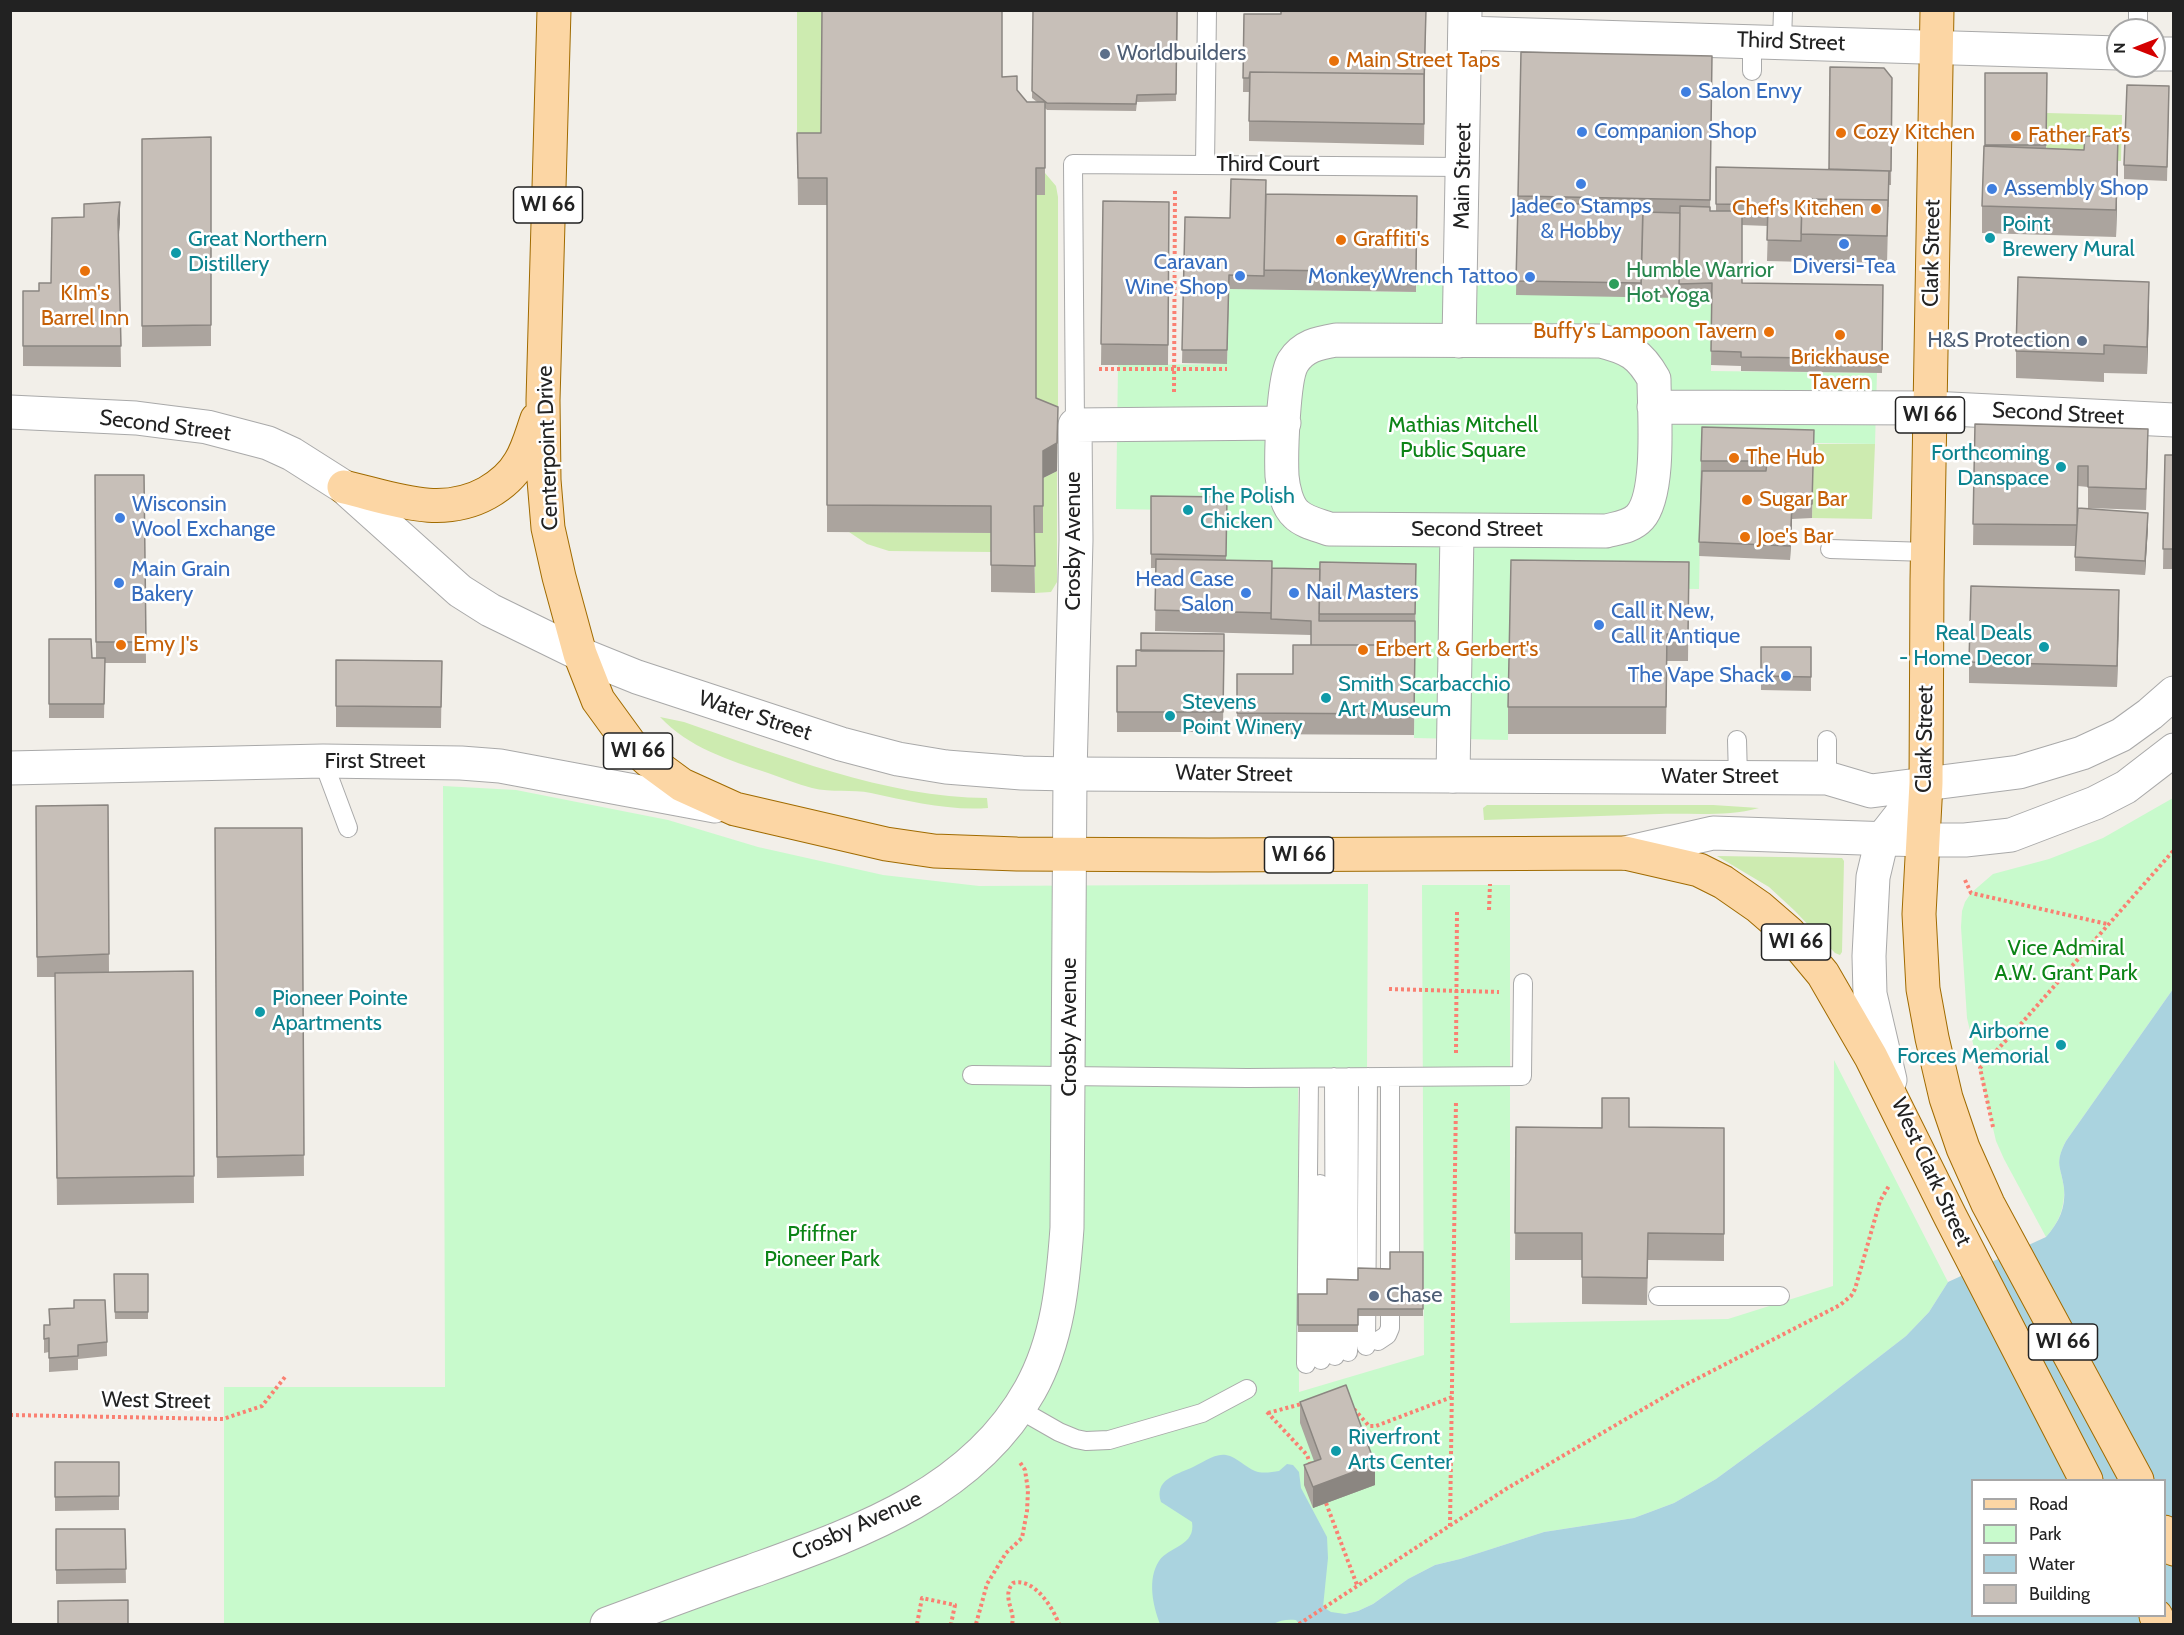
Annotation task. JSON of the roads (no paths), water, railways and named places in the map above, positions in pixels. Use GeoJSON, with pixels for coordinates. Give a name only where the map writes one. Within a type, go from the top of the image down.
{"type":"FeatureCollection","features":[{"type":"Feature","properties":{"kind":"main road","name":"Centerpoint Drive"},"geometry":{"type":"LineString","coordinates":[[554,10],[543,400],[544,480],[548,528],[580,654],[598,700],[630,744],[648,760],[682,785],[735,809]]}},
{"type":"Feature","properties":{"kind":"main road","name":"Clark Street"},"geometry":{"type":"LineString","coordinates":[[1937,10],[1926,783],[1919,914],[1920,946],[1923,989],[1946,1098],[1963,1148],[1988,1204]]}},
{"type":"Feature","properties":{"kind":"main road"},"geometry":{"type":"LineString","coordinates":[[344,487],[417,505],[436,507],[474,500],[510,478],[521,461],[543,400]]}},
{"type":"Feature","properties":{"kind":"main road","name":"WI 66"},"geometry":{"type":"LineString","coordinates":[[735,809],[886,844],[934,851],[1070,854],[1624,853],[1699,870],[1723,882],[1760,907],[1789,933],[1823,974],[1871,1057],[1897,1111]]}},
{"type":"Feature","properties":{"kind":"main road","name":"West Clark Street"},"geometry":{"type":"LineString","coordinates":[[1897,1111],[2085,1479]]}},
{"type":"Feature","properties":{"kind":"main road","name":"West Clark Street"},"geometry":{"type":"LineString","coordinates":[[1988,1204],[2136,1479]]}},
{"type":"Feature","properties":{"kind":"main road"},"geometry":{"type":"LineString","coordinates":[[2166,1535],[2174,1549]]}},
{"type":"Feature","properties":{"kind":"street","name":"Third Street"},"geometry":{"type":"LineString","coordinates":[[1465,22],[1767,41],[2106,53]]}},
{"type":"Feature","properties":{"kind":"street","name":"Main Street"},"geometry":{"type":"LineString","coordinates":[[1459,340],[1465,22]]}},
{"type":"Feature","properties":{"kind":"street","name":"Second Street"},"geometry":{"type":"LineString","coordinates":[[1336,340],[1601,341],[1633,351],[1646,363],[1654,378],[1654,407],[1653,484],[1648,504],[1639,518],[1626,527],[1606,531],[1329,529],[1309,523],[1295,513],[1286,498],[1282,477],[1286,382],[1292,363],[1302,351],[1317,343],[1336,340]]}},
{"type":"Feature","properties":{"kind":"street","name":"Second Street"},"geometry":{"type":"LineString","coordinates":[[1654,407],[1930,408],[2174,420]]}},
{"type":"Feature","properties":{"kind":"street","name":"Second Street"},"geometry":{"type":"LineString","coordinates":[[10,412],[136,418],[207,427],[268,443],[292,454],[344,487]]}},
{"type":"Feature","properties":{"kind":"street"},"geometry":{"type":"LineString","coordinates":[[1075,425],[1173,426],[1284,423]]}},
{"type":"Feature","properties":{"kind":"street","name":"Crosby Avenue"},"geometry":{"type":"LineString","coordinates":[[607,1624],[822,1545],[910,1506],[947,1481],[977,1456],[1007,1424],[1030,1390],[1041,1365],[1056,1321],[1063,1286],[1067,1228],[1070,774],[1076,540],[1075,425]]}},
{"type":"Feature","properties":{"kind":"street","name":"Water Street"},"geometry":{"type":"LineString","coordinates":[[344,487],[460,591],[490,610],[580,654],[637,677],[841,744],[898,759],[946,767],[1070,774],[1827,778],[1871,791],[2019,772],[2082,753],[2121,735],[2174,693]]}},
{"type":"Feature","properties":{"kind":"street"},"geometry":{"type":"LineString","coordinates":[[1453,776],[1458,531]]}},
{"type":"Feature","properties":{"kind":"street"},"geometry":{"type":"LineString","coordinates":[[1624,853],[1713,833],[1922,840],[1965,840],[2011,835],[2095,803],[2126,787],[2174,750]]}},
{"type":"Feature","properties":{"kind":"street","name":"First Street"},"geometry":{"type":"LineString","coordinates":[[10,768],[322,761],[461,762],[500,766],[735,809]]}},
{"type":"Feature","properties":{"kind":"street","name":"West Clark Street"},"geometry":{"type":"LineString","coordinates":[[1897,1111],[1870,994],[1869,956],[1873,877],[1882,839],[1926,783]]}},
{"type":"Feature","properties":{"kind":"lane"},"geometry":{"type":"LineString","coordinates":[[1205,165],[1207,10]]}},
{"type":"Feature","properties":{"kind":"lane","name":"Third Court"},"geometry":{"type":"LineString","coordinates":[[1072,164],[1463,167]]}},
{"type":"Feature","properties":{"kind":"lane","name":"Crosby Avenue"},"geometry":{"type":"LineString","coordinates":[[1072,164],[1075,425]]}},
{"type":"Feature","properties":{"kind":"lane"},"geometry":{"type":"LineString","coordinates":[[1830,549],[1928,552]]}},
{"type":"Feature","properties":{"kind":"lane"},"geometry":{"type":"LineString","coordinates":[[1737,740],[1738,777]]}},
{"type":"Feature","properties":{"kind":"lane"},"geometry":{"type":"LineString","coordinates":[[1827,740],[1827,778]]}},
{"type":"Feature","properties":{"kind":"lane"},"geometry":{"type":"LineString","coordinates":[[322,761],[348,828]]}},
{"type":"Feature","properties":{"kind":"lane"},"geometry":{"type":"LineString","coordinates":[[972,1075],[1069,1077],[1522,1076],[1523,983]]}},
{"type":"Feature","properties":{"kind":"lane"},"geometry":{"type":"LineString","coordinates":[[1328,1077],[1327,1358],[1328,1077]]}},
{"type":"Feature","properties":{"kind":"lane"},"geometry":{"type":"LineString","coordinates":[[1372,1344],[1379,1077]]}},
{"type":"Feature","properties":{"kind":"lane"},"geometry":{"type":"LineString","coordinates":[[1658,1296],[1780,1296]]}},
{"type":"Feature","properties":{"kind":"lane"},"geometry":{"type":"LineString","coordinates":[[1017,1408],[1076,1439],[1109,1440],[1202,1413],[1247,1389]]}},
{"type":"Feature","properties":{"kind":"water"},"geometry":{"type":"Polygon","coordinates":[[[2173,989],[2173,1624],[1299,1624],[1296,1620],[1290,1620],[1273,1624],[1160,1624],[1152,1592],[1155,1568],[1163,1556],[1186,1541],[1192,1530],[1192,1522],[1161,1502],[1160,1488],[1167,1479],[1221,1455],[1230,1456],[1258,1472],[1279,1471],[1287,1464],[1293,1465],[1299,1472],[1301,1488],[1327,1537],[1328,1558],[1323,1607],[1331,1612],[1345,1614],[1373,1604],[1408,1579],[1435,1565],[1544,1532],[1634,1518],[1674,1503],[1716,1479],[1906,1336],[1929,1312],[1948,1282],[2046,1237],[2055,1226],[2063,1208],[2064,1188],[2059,1160],[2062,1149],[2173,989]]]}},
{"type":"Feature","properties":{"kind":"place","name":"Worldbuilders"},"geometry":{"type":"Point","coordinates":[1105,54]}},
{"type":"Feature","properties":{"kind":"place","name":"Main Street Taps"},"geometry":{"type":"Point","coordinates":[1334,61]}},
{"type":"Feature","properties":{"kind":"place","name":"Salon Envy"},"geometry":{"type":"Point","coordinates":[1686,92]}},
{"type":"Feature","properties":{"kind":"place","name":"Companion Shop"},"geometry":{"type":"Point","coordinates":[1582,132]}},
{"type":"Feature","properties":{"kind":"place","name":"Cozy Kitchen"},"geometry":{"type":"Point","coordinates":[1841,133]}},
{"type":"Feature","properties":{"kind":"place","name":"Father Fat’s"},"geometry":{"type":"Point","coordinates":[2016,136]}},
{"type":"Feature","properties":{"kind":"place","name":"JadeCo Stamps & Hobby"},"geometry":{"type":"Point","coordinates":[1581,184]}},
{"type":"Feature","properties":{"kind":"place","name":"Assembly Shop"},"geometry":{"type":"Point","coordinates":[1992,189]}},
{"type":"Feature","properties":{"kind":"place","name":"Chef's Kitchen"},"geometry":{"type":"Point","coordinates":[1876,209]}},
{"type":"Feature","properties":{"kind":"place","name":"Point Brewery Mural"},"geometry":{"type":"Point","coordinates":[1990,238]}},
{"type":"Feature","properties":{"kind":"place","name":"Graffiti's"},"geometry":{"type":"Point","coordinates":[1341,240]}},
{"type":"Feature","properties":{"kind":"place","name":"Diversi-Tea"},"geometry":{"type":"Point","coordinates":[1844,244]}},
{"type":"Feature","properties":{"kind":"place","name":"Great Northern Distillery"},"geometry":{"type":"Point","coordinates":[176,253]}},
{"type":"Feature","properties":{"kind":"place","name":"KIm's Barrel Inn"},"geometry":{"type":"Point","coordinates":[85,271]}},
{"type":"Feature","properties":{"kind":"place","name":"Caravan Wine Shop"},"geometry":{"type":"Point","coordinates":[1240,276]}},
{"type":"Feature","properties":{"kind":"place","name":"MonkeyWrench Tattoo"},"geometry":{"type":"Point","coordinates":[1530,277]}},
{"type":"Feature","properties":{"kind":"place","name":"Humble Warrior Hot Yoga"},"geometry":{"type":"Point","coordinates":[1614,284]}},
{"type":"Feature","properties":{"kind":"place","name":"Buffy's Lampoon Tavern"},"geometry":{"type":"Point","coordinates":[1769,332]}},
{"type":"Feature","properties":{"kind":"place","name":"Brickhause Tavern"},"geometry":{"type":"Point","coordinates":[1840,335]}},
{"type":"Feature","properties":{"kind":"place","name":"H&S Protection"},"geometry":{"type":"Point","coordinates":[2082,341]}},
{"type":"Feature","properties":{"kind":"place","name":"The Hub"},"geometry":{"type":"Point","coordinates":[1734,458]}},
{"type":"Feature","properties":{"kind":"place","name":"Forthcoming Danspace"},"geometry":{"type":"Point","coordinates":[2061,467]}},
{"type":"Feature","properties":{"kind":"place","name":"Sugar Bar"},"geometry":{"type":"Point","coordinates":[1747,500]}},
{"type":"Feature","properties":{"kind":"place","name":"The Polish Chicken"},"geometry":{"type":"Point","coordinates":[1188,510]}},
{"type":"Feature","properties":{"kind":"place","name":"Wisconsin Wool Exchange"},"geometry":{"type":"Point","coordinates":[120,518]}},
{"type":"Feature","properties":{"kind":"place","name":"Joe's Bar"},"geometry":{"type":"Point","coordinates":[1745,537]}},
{"type":"Feature","properties":{"kind":"place","name":"Main Grain Bakery"},"geometry":{"type":"Point","coordinates":[119,583]}},
{"type":"Feature","properties":{"kind":"place","name":"Head Case Salon"},"geometry":{"type":"Point","coordinates":[1246,593]}},
{"type":"Feature","properties":{"kind":"place","name":"Nail Masters"},"geometry":{"type":"Point","coordinates":[1294,593]}},
{"type":"Feature","properties":{"kind":"place","name":"Call it New, Call it Antique"},"geometry":{"type":"Point","coordinates":[1599,625]}},
{"type":"Feature","properties":{"kind":"place","name":"Emy J's"},"geometry":{"type":"Point","coordinates":[121,645]}},
{"type":"Feature","properties":{"kind":"place","name":"Real Deals - Home Decor"},"geometry":{"type":"Point","coordinates":[2044,647]}},
{"type":"Feature","properties":{"kind":"place","name":"Erbert & Gerbert's"},"geometry":{"type":"Point","coordinates":[1363,650]}},
{"type":"Feature","properties":{"kind":"place","name":"The Vape Shack"},"geometry":{"type":"Point","coordinates":[1786,676]}},
{"type":"Feature","properties":{"kind":"place","name":"Smith Scarbacchio Art Museum"},"geometry":{"type":"Point","coordinates":[1326,698]}},
{"type":"Feature","properties":{"kind":"place","name":"Stevens Point Winery"},"geometry":{"type":"Point","coordinates":[1170,716]}},
{"type":"Feature","properties":{"kind":"place","name":"Pioneer Pointe Apartments"},"geometry":{"type":"Point","coordinates":[260,1012]}},
{"type":"Feature","properties":{"kind":"place","name":"Airborne Forces Memorial"},"geometry":{"type":"Point","coordinates":[2061,1045]}},
{"type":"Feature","properties":{"kind":"place","name":"Chase"},"geometry":{"type":"Point","coordinates":[1374,1296]}},
{"type":"Feature","properties":{"kind":"place","name":"Riverfront Arts Center"},"geometry":{"type":"Point","coordinates":[1336,1451]}},
{"type":"Feature","properties":{"kind":"park label","name":"Mathias Mitchell Public Square"},"geometry":{"type":"Point","coordinates":[1463,438]}},
{"type":"Feature","properties":{"kind":"park label","name":"Vice Admiral A.W. Grant Park"},"geometry":{"type":"Point","coordinates":[2066,962]}},
{"type":"Feature","properties":{"kind":"park label","name":"Pfiffner Pioneer Park"},"geometry":{"type":"Point","coordinates":[822,1248]}}]}
